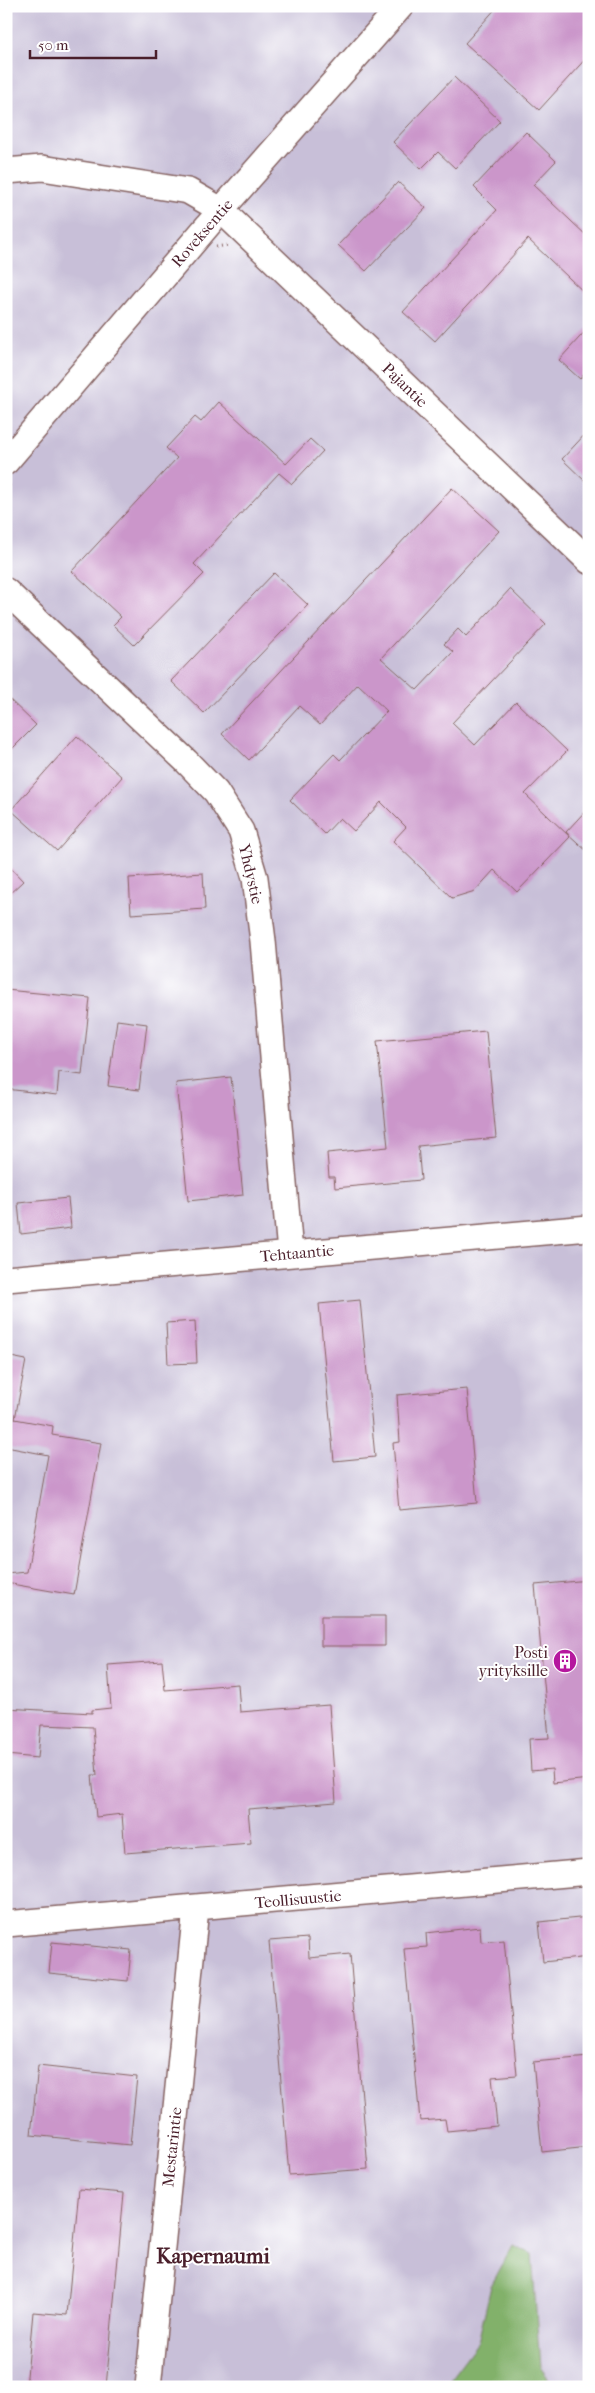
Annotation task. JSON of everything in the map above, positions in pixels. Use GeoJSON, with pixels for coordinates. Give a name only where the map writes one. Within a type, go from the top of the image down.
{"type":"FeatureCollection","features":[{"type":"Feature","properties":{"kind":"street","name":"Roveksentie"},"geometry":{"type":"LineString","coordinates":[[6,462],[221,210],[402,6]]}},
{"type":"Feature","properties":{"kind":"street","name":"Pajantie"},"geometry":{"type":"LineString","coordinates":[[6,170],[42,168],[188,191],[221,210],[589,561]]}},
{"type":"Feature","properties":{"kind":"street","name":"Yhdystie"},"geometry":{"type":"LineString","coordinates":[[6,591],[186,761],[216,792],[241,831],[255,878],[263,940],[290,1253]]}},
{"type":"Feature","properties":{"kind":"street","name":"Tehtaantie"},"geometry":{"type":"LineString","coordinates":[[6,1279],[589,1228]]}},
{"type":"Feature","properties":{"kind":"street","name":"Teollisuustie"},"geometry":{"type":"LineString","coordinates":[[6,1924],[589,1872]]}},
{"type":"Feature","properties":{"kind":"street","name":"Mestarintie"},"geometry":{"type":"LineString","coordinates":[[148,2387],[196,1908]]}},
{"type":"Feature","properties":{"kind":"shaded area"},"geometry":{"type":"Polygon","coordinates":[[[6,6],[589,6],[589,2387],[6,2387],[6,6]]]}},
{"type":"Feature","properties":{"kind":"green space"},"geometry":{"type":"Polygon","coordinates":[[[513,2245],[532,2254],[540,2367],[555,2387],[444,2387],[478,2342],[491,2286],[513,2245]]]}},
{"type":"Feature","properties":{"kind":"building"},"geometry":{"type":"Polygon","coordinates":[[[498,6],[589,6],[589,55],[539,110],[465,43],[498,6]]]}},
{"type":"Feature","properties":{"kind":"building"},"geometry":{"type":"Polygon","coordinates":[[[454,77],[500,121],[455,168],[438,152],[421,169],[393,142],[454,77]]]}},
{"type":"Feature","properties":{"kind":"building"},"geometry":{"type":"Polygon","coordinates":[[[526,132],[556,161],[533,185],[589,238],[589,297],[528,239],[435,341],[403,312],[497,210],[474,187],[526,132]]]}},
{"type":"Feature","properties":{"kind":"building"},"geometry":{"type":"Polygon","coordinates":[[[398,182],[426,208],[366,271],[338,245],[398,182]]]}},
{"type":"Feature","properties":{"kind":"building"},"geometry":{"type":"Polygon","coordinates":[[[589,327],[589,368],[580,379],[559,360],[589,327]]]}},
{"type":"Feature","properties":{"kind":"building"},"geometry":{"type":"Polygon","coordinates":[[[219,402],[286,464],[310,439],[323,451],[292,484],[279,473],[194,564],[204,574],[134,645],[113,625],[121,617],[72,571],[177,458],[166,448],[195,417],[201,422],[219,402]]]}},
{"type":"Feature","properties":{"kind":"building"},"geometry":{"type":"Polygon","coordinates":[[[589,430],[589,485],[562,459],[589,430]]]}},
{"type":"Feature","properties":{"kind":"building"},"geometry":{"type":"Polygon","coordinates":[[[452,488],[499,531],[381,658],[417,690],[453,652],[444,644],[458,629],[466,637],[510,589],[546,624],[452,723],[475,745],[516,702],[567,751],[525,794],[570,837],[517,892],[494,870],[475,891],[452,898],[393,841],[406,827],[381,802],[354,831],[340,818],[325,834],[290,800],[334,754],[340,760],[387,711],[358,684],[320,725],[299,706],[249,760],[222,734],[452,488]]]}},
{"type":"Feature","properties":{"kind":"building"},"geometry":{"type":"Polygon","coordinates":[[[274,573],[308,605],[204,713],[171,681],[274,573]]]}},
{"type":"Feature","properties":{"kind":"building"},"geometry":{"type":"Polygon","coordinates":[[[6,696],[36,725],[6,755],[6,696]]]}},
{"type":"Feature","properties":{"kind":"building"},"geometry":{"type":"Polygon","coordinates":[[[77,736],[122,777],[57,851],[11,810],[77,736]]]}},
{"type":"Feature","properties":{"kind":"building"},"geometry":{"type":"Polygon","coordinates":[[[589,807],[589,853],[566,832],[589,807]]]}},
{"type":"Feature","properties":{"kind":"building"},"geometry":{"type":"Polygon","coordinates":[[[6,863],[23,881],[6,897],[6,863]]]}},
{"type":"Feature","properties":{"kind":"building"},"geometry":{"type":"Polygon","coordinates":[[[203,873],[205,909],[131,914],[129,878],[203,873]]]}},
{"type":"Feature","properties":{"kind":"building"},"geometry":{"type":"Polygon","coordinates":[[[6,990],[90,998],[82,1075],[59,1072],[57,1095],[6,1089],[6,990]]]}},
{"type":"Feature","properties":{"kind":"building"},"geometry":{"type":"Polygon","coordinates":[[[117,1020],[147,1024],[139,1090],[108,1086],[117,1020]]]}},
{"type":"Feature","properties":{"kind":"building"},"geometry":{"type":"Polygon","coordinates":[[[486,1031],[496,1138],[418,1146],[421,1180],[335,1188],[334,1177],[329,1177],[327,1153],[388,1147],[377,1041],[486,1031]]]}},
{"type":"Feature","properties":{"kind":"building"},"geometry":{"type":"Polygon","coordinates":[[[231,1077],[243,1195],[188,1201],[176,1083],[231,1077]]]}},
{"type":"Feature","properties":{"kind":"building"},"geometry":{"type":"Polygon","coordinates":[[[68,1198],[71,1228],[21,1234],[18,1203],[68,1198]]]}},
{"type":"Feature","properties":{"kind":"building"},"geometry":{"type":"Polygon","coordinates":[[[360,1300],[375,1457],[334,1461],[319,1304],[360,1300]]]}},
{"type":"Feature","properties":{"kind":"building"},"geometry":{"type":"Polygon","coordinates":[[[195,1321],[197,1363],[168,1364],[166,1323],[195,1321]]]}},
{"type":"Feature","properties":{"kind":"building"},"geometry":{"type":"Polygon","coordinates":[[[6,1356],[26,1360],[15,1419],[53,1426],[52,1435],[101,1443],[74,1595],[6,1583],[6,1574],[27,1572],[48,1455],[6,1447],[6,1356]]]}},
{"type":"Feature","properties":{"kind":"building"},"geometry":{"type":"Polygon","coordinates":[[[467,1389],[477,1503],[399,1510],[393,1443],[400,1442],[397,1395],[467,1389]]]}},
{"type":"Feature","properties":{"kind":"building","name":"Posti yrityksille"},"geometry":{"type":"Polygon","coordinates":[[[589,1580],[589,1779],[553,1783],[552,1769],[531,1771],[529,1739],[549,1738],[535,1585],[589,1580]]]}},
{"type":"Feature","properties":{"kind":"building"},"geometry":{"type":"Polygon","coordinates":[[[321,1616],[385,1616],[385,1646],[321,1646],[321,1616]]]}},
{"type":"Feature","properties":{"kind":"building"},"geometry":{"type":"Polygon","coordinates":[[[162,1661],[165,1690],[238,1684],[240,1712],[329,1705],[336,1802],[248,1809],[251,1843],[125,1853],[122,1814],[96,1817],[92,1775],[97,1775],[93,1727],[41,1725],[38,1758],[6,1755],[6,1708],[92,1713],[92,1710],[111,1708],[108,1665],[162,1661]]]}},
{"type":"Feature","properties":{"kind":"building"},"geometry":{"type":"Polygon","coordinates":[[[589,1917],[589,1957],[543,1962],[539,1922],[589,1917]]]}},
{"type":"Feature","properties":{"kind":"building"},"geometry":{"type":"Polygon","coordinates":[[[480,1927],[481,1942],[504,1940],[517,2075],[492,2077],[497,2126],[447,2131],[445,2119],[420,2121],[404,1949],[427,1947],[426,1933],[480,1927]]]}},
{"type":"Feature","properties":{"kind":"building"},"geometry":{"type":"Polygon","coordinates":[[[308,1938],[309,1958],[350,1954],[368,2169],[289,2175],[269,1941],[308,1938]]]}},
{"type":"Feature","properties":{"kind":"building"},"geometry":{"type":"Polygon","coordinates":[[[52,1942],[131,1950],[128,1981],[49,1973],[52,1942]]]}},
{"type":"Feature","properties":{"kind":"building"},"geometry":{"type":"Polygon","coordinates":[[[589,2057],[589,2147],[542,2152],[533,2062],[589,2057]]]}},
{"type":"Feature","properties":{"kind":"building"},"geometry":{"type":"Polygon","coordinates":[[[38,2066],[137,2077],[130,2145],[31,2135],[38,2066]]]}},
{"type":"Feature","properties":{"kind":"building"},"geometry":{"type":"Polygon","coordinates":[[[79,2189],[124,2193],[106,2387],[26,2387],[33,2312],[67,2315],[79,2189]]]}},
{"type":"Feature","properties":{"kind":"place","name":"Posti yrityksille"},"geometry":{"type":"Point","coordinates":[565,1661]}},
{"type":"Feature","properties":{"kind":"district","name":"Kapernaumi"},"geometry":{"type":"Point","coordinates":[213,2256]}}]}
